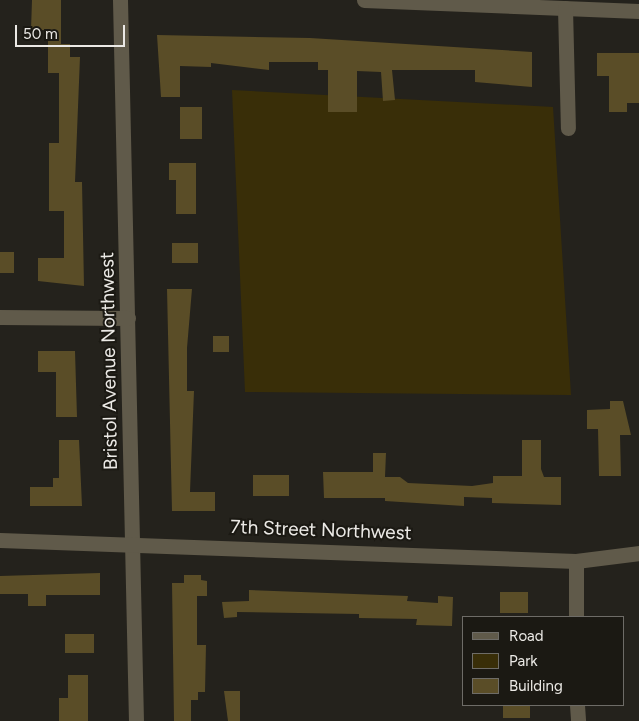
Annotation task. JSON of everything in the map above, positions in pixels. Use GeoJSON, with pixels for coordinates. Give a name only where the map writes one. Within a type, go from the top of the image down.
{"type":"FeatureCollection","features":[{"type":"Feature","properties":{"kind":"street","name":"Bristol Avenue Northwest"},"geometry":{"type":"LineString","coordinates":[[120,0],[136,721]]}},
{"type":"Feature","properties":{"kind":"street"},"geometry":{"type":"LineString","coordinates":[[364,0],[639,11]]}},
{"type":"Feature","properties":{"kind":"street"},"geometry":{"type":"LineString","coordinates":[[565,8],[568,128]]}},
{"type":"Feature","properties":{"kind":"street"},"geometry":{"type":"LineString","coordinates":[[0,317],[128,318]]}},
{"type":"Feature","properties":{"kind":"street","name":"7th Street Northwest"},"geometry":{"type":"LineString","coordinates":[[0,540],[132,542],[576,561],[639,553]]}},
{"type":"Feature","properties":{"kind":"street"},"geometry":{"type":"LineString","coordinates":[[576,561],[576,616]]}},
{"type":"Feature","properties":{"kind":"street"},"geometry":{"type":"LineString","coordinates":[[577,706],[578,721]]}},
{"type":"Feature","properties":{"kind":"green space"},"geometry":{"type":"Polygon","coordinates":[[[232,90],[553,107],[571,395],[245,392],[232,90]]]}},
{"type":"Feature","properties":{"kind":"building"},"geometry":{"type":"Polygon","coordinates":[[[32,0],[61,0],[61,44],[70,44],[70,57],[80,57],[75,182],[82,182],[84,286],[38,281],[38,258],[64,258],[64,211],[49,211],[49,143],[59,143],[59,73],[48,73],[48,30],[31,30],[32,0]]]}},
{"type":"Feature","properties":{"kind":"building"},"geometry":{"type":"Polygon","coordinates":[[[157,35],[310,38],[532,52],[532,87],[475,82],[475,70],[392,70],[395,100],[383,101],[381,72],[357,71],[357,112],[328,112],[328,70],[318,70],[318,62],[269,62],[269,70],[211,63],[211,67],[180,66],[180,97],[161,97],[157,35]]]}},
{"type":"Feature","properties":{"kind":"building"},"geometry":{"type":"Polygon","coordinates":[[[597,53],[639,53],[639,103],[627,103],[627,112],[609,112],[609,76],[597,76],[597,53]]]}},
{"type":"Feature","properties":{"kind":"building"},"geometry":{"type":"Polygon","coordinates":[[[180,107],[202,107],[202,139],[180,139],[180,107]]]}},
{"type":"Feature","properties":{"kind":"building"},"geometry":{"type":"Polygon","coordinates":[[[169,163],[196,163],[196,214],[176,214],[176,180],[169,180],[169,163]]]}},
{"type":"Feature","properties":{"kind":"building"},"geometry":{"type":"Polygon","coordinates":[[[172,243],[198,243],[198,263],[172,263],[172,243]]]}},
{"type":"Feature","properties":{"kind":"building"},"geometry":{"type":"Polygon","coordinates":[[[0,252],[14,252],[14,273],[0,273],[0,252]]]}},
{"type":"Feature","properties":{"kind":"building"},"geometry":{"type":"Polygon","coordinates":[[[167,289],[192,289],[187,348],[187,391],[194,391],[190,492],[215,492],[215,511],[172,511],[167,289]]]}},
{"type":"Feature","properties":{"kind":"building"},"geometry":{"type":"Polygon","coordinates":[[[213,336],[229,336],[229,352],[213,352],[213,336]]]}},
{"type":"Feature","properties":{"kind":"building"},"geometry":{"type":"Polygon","coordinates":[[[38,351],[75,351],[77,417],[56,417],[56,372],[38,372],[38,351]]]}},
{"type":"Feature","properties":{"kind":"building"},"geometry":{"type":"Polygon","coordinates":[[[610,401],[623,401],[631,435],[620,435],[621,476],[599,476],[598,429],[587,429],[587,410],[610,409],[610,401]]]}},
{"type":"Feature","properties":{"kind":"building"},"geometry":{"type":"Polygon","coordinates":[[[59,440],[79,440],[82,506],[30,506],[30,487],[53,487],[53,478],[59,478],[59,440]]]}},
{"type":"Feature","properties":{"kind":"building"},"geometry":{"type":"Polygon","coordinates":[[[522,440],[541,440],[541,469],[544,477],[561,477],[561,505],[492,503],[492,498],[464,497],[464,506],[385,501],[385,498],[324,498],[323,472],[373,472],[373,453],[386,453],[385,477],[400,477],[408,483],[472,486],[493,483],[493,476],[522,476],[522,440]]]}},
{"type":"Feature","properties":{"kind":"building"},"geometry":{"type":"Polygon","coordinates":[[[253,475],[289,475],[289,496],[253,496],[253,475]]]}},
{"type":"Feature","properties":{"kind":"building"},"geometry":{"type":"Polygon","coordinates":[[[100,573],[100,595],[46,595],[46,606],[28,606],[28,594],[0,594],[0,576],[100,573]]]}},
{"type":"Feature","properties":{"kind":"building"},"geometry":{"type":"Polygon","coordinates":[[[184,575],[201,575],[201,580],[207,581],[207,596],[197,596],[197,645],[206,645],[205,692],[198,692],[198,700],[191,700],[191,721],[174,721],[172,583],[184,583],[184,575]]]}},
{"type":"Feature","properties":{"kind":"building"},"geometry":{"type":"Polygon","coordinates":[[[249,590],[408,596],[407,601],[438,603],[438,596],[453,597],[452,626],[416,625],[417,619],[359,618],[359,614],[237,612],[237,617],[224,618],[222,602],[249,601],[249,590]]]}},
{"type":"Feature","properties":{"kind":"building"},"geometry":{"type":"Polygon","coordinates":[[[500,592],[528,592],[528,613],[500,613],[500,592]]]}},
{"type":"Feature","properties":{"kind":"building"},"geometry":{"type":"Polygon","coordinates":[[[65,634],[94,634],[94,653],[65,653],[65,634]]]}},
{"type":"Feature","properties":{"kind":"building"},"geometry":{"type":"Polygon","coordinates":[[[68,675],[88,675],[88,721],[59,721],[59,698],[68,698],[68,675]]]}},
{"type":"Feature","properties":{"kind":"building"},"geometry":{"type":"Polygon","coordinates":[[[224,691],[240,691],[240,721],[228,721],[224,691]]]}},
{"type":"Feature","properties":{"kind":"building"},"geometry":{"type":"Polygon","coordinates":[[[503,706],[530,706],[530,718],[503,718],[503,706]]]}}]}
